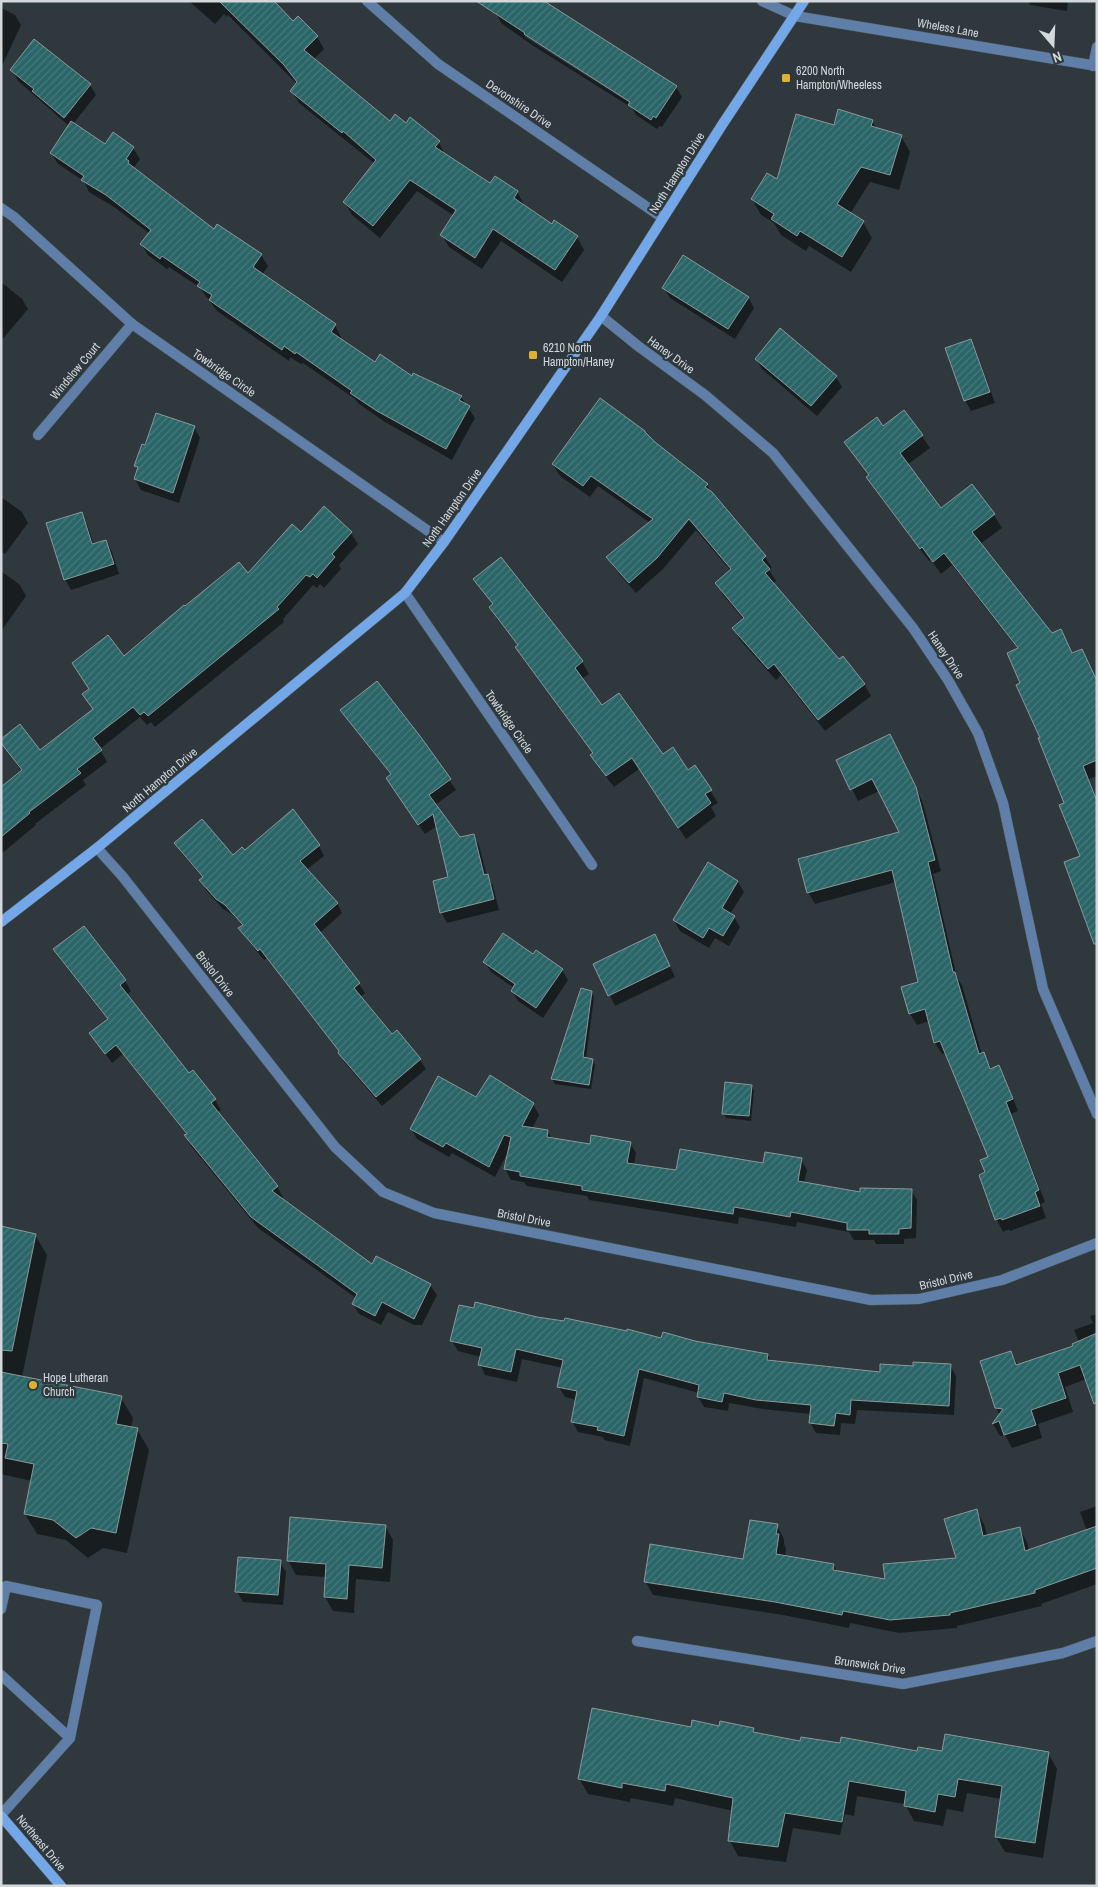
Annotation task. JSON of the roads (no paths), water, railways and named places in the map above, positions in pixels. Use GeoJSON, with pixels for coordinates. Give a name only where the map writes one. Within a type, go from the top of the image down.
{"type":"FeatureCollection","features":[{"type":"Feature","properties":{"kind":"street","name":"Devonshire Drive"},"geometry":{"type":"LineString","coordinates":[[367,1],[438,64],[663,218]]}},
{"type":"Feature","properties":{"kind":"street","name":"Wheless Lane"},"geometry":{"type":"LineString","coordinates":[[762,1],[795,16],[1095,66]]}},
{"type":"Feature","properties":{"kind":"street","name":"North Hampton Drive"},"geometry":{"type":"LineString","coordinates":[[1,922],[97,848],[405,593],[444,542],[602,316],[722,125],[804,1]]}},
{"type":"Feature","properties":{"kind":"street"},"geometry":{"type":"LineString","coordinates":[[1095,66],[1097,47]]}},
{"type":"Feature","properties":{"kind":"street","name":"Towbridge Circle"},"geometry":{"type":"LineString","coordinates":[[1,208],[14,217],[132,324],[444,542]]}},
{"type":"Feature","properties":{"kind":"street","name":"Haney Drive"},"geometry":{"type":"LineString","coordinates":[[602,316],[638,346],[705,395],[773,454],[913,628],[948,680],[978,733],[1003,803],[1043,989],[1097,1114]]}},
{"type":"Feature","properties":{"kind":"street","name":"Windslow Court"},"geometry":{"type":"LineString","coordinates":[[38,435],[132,324]]}},
{"type":"Feature","properties":{"kind":"street","name":"Towbridge Circle"},"geometry":{"type":"LineString","coordinates":[[405,593],[592,865]]}},
{"type":"Feature","properties":{"kind":"street","name":"Bristol Drive"},"geometry":{"type":"LineString","coordinates":[[97,848],[124,877],[335,1147],[383,1192],[434,1213],[871,1300],[919,1299],[1002,1280],[1097,1243]]}},
{"type":"Feature","properties":{"kind":"street"},"geometry":{"type":"LineString","coordinates":[[1,1609],[6,1586],[97,1605],[70,1738],[1,1815]]}},
{"type":"Feature","properties":{"kind":"street","name":"Brunswick Drive"},"geometry":{"type":"LineString","coordinates":[[637,1641],[903,1684],[1063,1653],[1097,1641]]}},
{"type":"Feature","properties":{"kind":"street"},"geometry":{"type":"LineString","coordinates":[[1,1675],[70,1738]]}},
{"type":"Feature","properties":{"kind":"street","name":"Northeast Drive"},"geometry":{"type":"LineString","coordinates":[[1,1815],[61,1886]]}},
{"type":"Feature","properties":{"kind":"place","name":"6200 North Hampton/Wheeless"},"geometry":{"type":"Point","coordinates":[786,78]}},
{"type":"Feature","properties":{"kind":"place","name":"6210 North Hampton/Haney"},"geometry":{"type":"Point","coordinates":[533,355]}},
{"type":"Feature","properties":{"kind":"place","name":"Hope Lutheran Church"},"geometry":{"type":"Point","coordinates":[33,1385]}}]}
